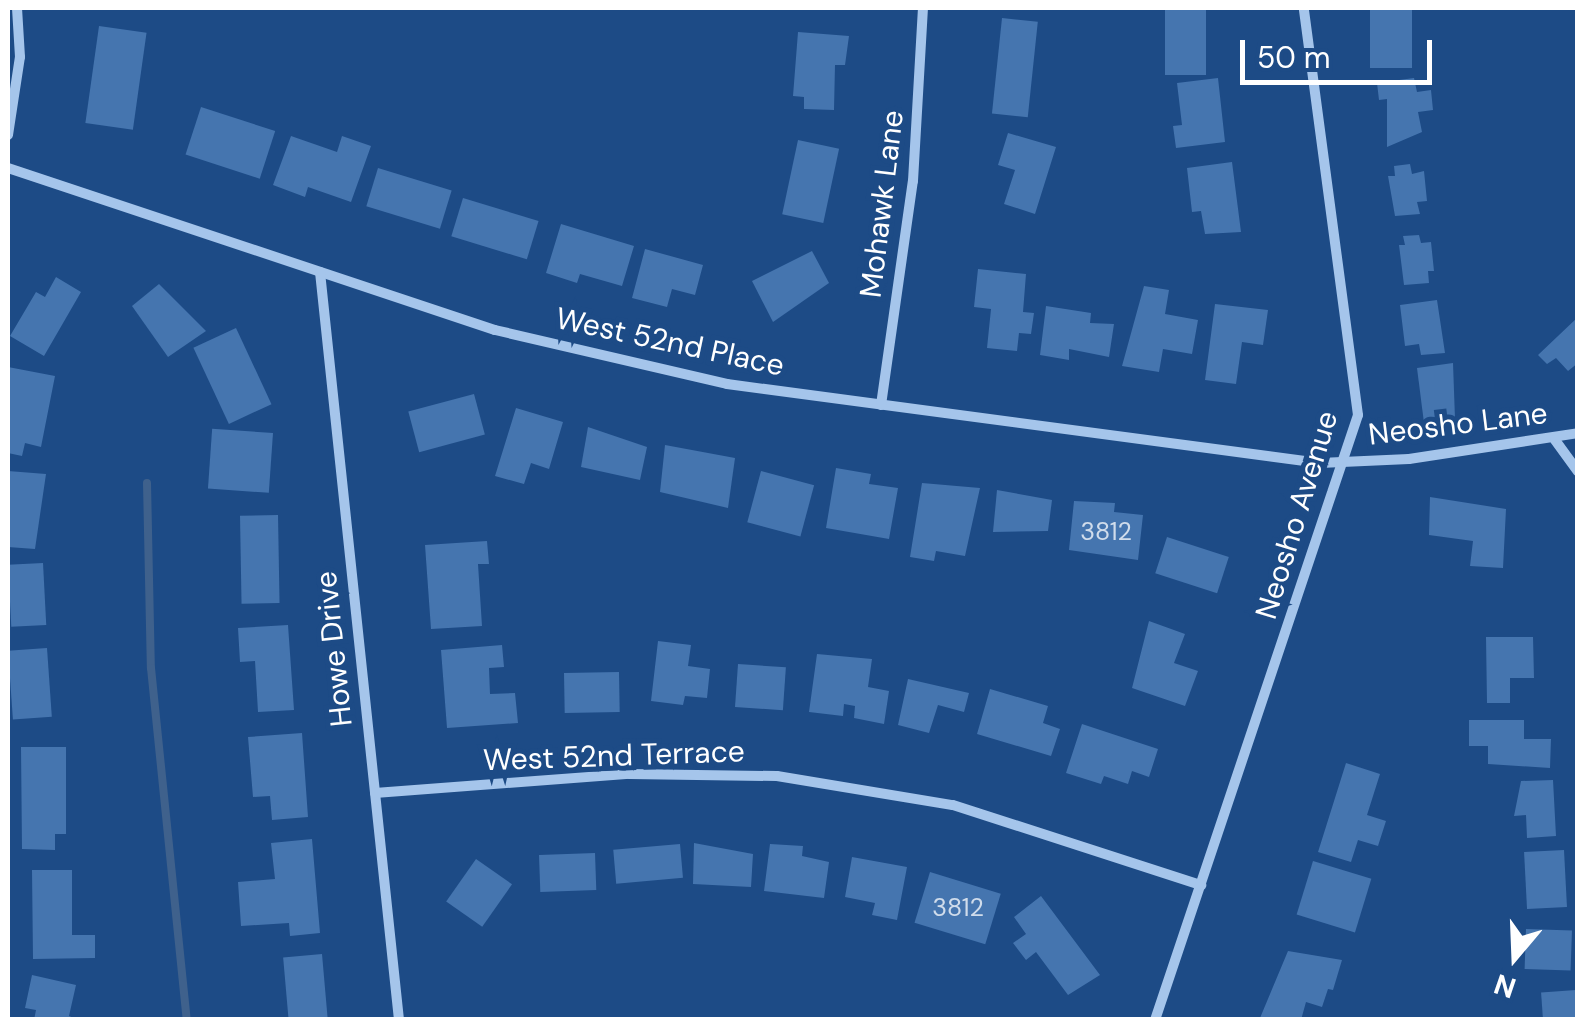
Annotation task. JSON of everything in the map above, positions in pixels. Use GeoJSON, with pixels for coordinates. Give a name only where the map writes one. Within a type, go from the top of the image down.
{"type":"FeatureCollection","features":[{"type":"Feature","properties":{"kind":"street"},"geometry":{"type":"LineString","coordinates":[[8,135],[20,58],[17,8]]}},
{"type":"Feature","properties":{"kind":"street","name":"Mohawk Lane"},"geometry":{"type":"LineString","coordinates":[[881,405],[913,181],[923,8]]}},
{"type":"Feature","properties":{"kind":"street","name":"Neosho Avenue"},"geometry":{"type":"LineString","coordinates":[[1155,1020],[1358,415],[1304,8]]}},
{"type":"Feature","properties":{"kind":"street","name":"West 52nd Place"},"geometry":{"type":"LineString","coordinates":[[8,168],[496,330],[624,364],[881,405],[1345,462]]}},
{"type":"Feature","properties":{"kind":"street","name":"Howe Drive"},"geometry":{"type":"LineString","coordinates":[[320,272],[399,1020]]}},
{"type":"Feature","properties":{"kind":"street","name":"Neosho Lane"},"geometry":{"type":"LineString","coordinates":[[1345,462],[1555,440],[1578,433]]}},
{"type":"Feature","properties":{"kind":"street"},"geometry":{"type":"LineString","coordinates":[[1555,440],[1578,472]]}},
{"type":"Feature","properties":{"kind":"street","name":"West 52nd Terrace"},"geometry":{"type":"LineString","coordinates":[[375,793],[629,774],[777,776],[953,805],[1200,885]]}},
{"type":"Feature","properties":{"kind":"building"},"geometry":{"type":"Polygon","coordinates":[[[1165,8],[1206,8],[1206,75],[1165,75],[1165,8]]]}},
{"type":"Feature","properties":{"kind":"building"},"geometry":{"type":"Polygon","coordinates":[[[1370,8],[1412,8],[1412,68],[1370,68],[1370,8]]]}},
{"type":"Feature","properties":{"kind":"building"},"geometry":{"type":"Polygon","coordinates":[[[1002,18],[1038,22],[1028,117],[992,113],[1002,18]]]}},
{"type":"Feature","properties":{"kind":"building"},"geometry":{"type":"Polygon","coordinates":[[[99,26],[147,33],[133,130],[85,123],[99,26]]]}},
{"type":"Feature","properties":{"kind":"building"},"geometry":{"type":"Polygon","coordinates":[[[798,32],[849,36],[845,65],[835,65],[834,110],[804,109],[804,97],[793,96],[798,32]]]}},
{"type":"Feature","properties":{"kind":"building"},"geometry":{"type":"Polygon","coordinates":[[[1218,78],[1225,142],[1176,148],[1173,126],[1182,125],[1177,83],[1218,78]]]}},
{"type":"Feature","properties":{"kind":"building"},"geometry":{"type":"Polygon","coordinates":[[[1414,78],[1417,92],[1431,90],[1433,110],[1418,112],[1422,132],[1387,147],[1387,99],[1379,100],[1377,83],[1414,78]]]}},
{"type":"Feature","properties":{"kind":"building"},"geometry":{"type":"Polygon","coordinates":[[[201,107],[275,131],[260,179],[186,155],[201,107]]]}},
{"type":"Feature","properties":{"kind":"building"},"geometry":{"type":"Polygon","coordinates":[[[1008,133],[1056,147],[1035,214],[1004,204],[1015,170],[998,165],[1008,133]]]}},
{"type":"Feature","properties":{"kind":"building"},"geometry":{"type":"Polygon","coordinates":[[[291,136],[337,152],[342,136],[371,146],[351,202],[308,187],[305,197],[273,185],[291,136]]]}},
{"type":"Feature","properties":{"kind":"building"},"geometry":{"type":"Polygon","coordinates":[[[798,140],[839,149],[823,223],[782,214],[798,140]]]}},
{"type":"Feature","properties":{"kind":"building"},"geometry":{"type":"Polygon","coordinates":[[[1232,162],[1241,232],[1205,234],[1201,211],[1192,212],[1187,168],[1232,162]]]}},
{"type":"Feature","properties":{"kind":"building"},"geometry":{"type":"Polygon","coordinates":[[[1410,164],[1412,174],[1424,171],[1427,201],[1417,202],[1420,214],[1395,216],[1388,176],[1395,176],[1394,166],[1410,164]]]}},
{"type":"Feature","properties":{"kind":"building"},"geometry":{"type":"Polygon","coordinates":[[[378,168],[452,191],[440,229],[366,206],[378,168]]]}},
{"type":"Feature","properties":{"kind":"building"},"geometry":{"type":"Polygon","coordinates":[[[463,198],[539,221],[527,259],[451,236],[463,198]]]}},
{"type":"Feature","properties":{"kind":"building"},"geometry":{"type":"Polygon","coordinates":[[[561,224],[634,246],[622,286],[580,274],[577,283],[546,273],[561,224]]]}},
{"type":"Feature","properties":{"kind":"building"},"geometry":{"type":"Polygon","coordinates":[[[1419,235],[1421,243],[1431,242],[1434,271],[1428,271],[1429,283],[1404,285],[1399,245],[1405,245],[1403,236],[1419,235]]]}},
{"type":"Feature","properties":{"kind":"building"},"geometry":{"type":"Polygon","coordinates":[[[645,249],[703,265],[695,295],[672,289],[667,307],[632,298],[645,249]]]}},
{"type":"Feature","properties":{"kind":"building"},"geometry":{"type":"Polygon","coordinates":[[[812,251],[829,283],[773,322],[752,281],[812,251]]]}},
{"type":"Feature","properties":{"kind":"building"},"geometry":{"type":"Polygon","coordinates":[[[978,269],[1026,274],[1023,312],[1034,313],[1031,334],[1019,333],[1017,351],[987,348],[991,309],[974,307],[978,269]]]}},
{"type":"Feature","properties":{"kind":"building"},"geometry":{"type":"Polygon","coordinates":[[[56,277],[81,292],[44,356],[10,336],[36,292],[45,297],[56,277]]]}},
{"type":"Feature","properties":{"kind":"building"},"geometry":{"type":"Polygon","coordinates":[[[159,284],[206,331],[168,357],[132,306],[159,284]]]}},
{"type":"Feature","properties":{"kind":"building"},"geometry":{"type":"Polygon","coordinates":[[[1144,286],[1169,290],[1165,314],[1198,320],[1192,354],[1163,349],[1159,372],[1122,366],[1144,286]]]}},
{"type":"Feature","properties":{"kind":"building"},"geometry":{"type":"Polygon","coordinates":[[[1437,300],[1445,353],[1421,355],[1419,344],[1405,346],[1400,305],[1437,300]]]}},
{"type":"Feature","properties":{"kind":"building"},"geometry":{"type":"Polygon","coordinates":[[[1215,304],[1268,310],[1263,345],[1242,342],[1236,384],[1205,380],[1215,304]]]}},
{"type":"Feature","properties":{"kind":"building"},"geometry":{"type":"Polygon","coordinates":[[[1046,306],[1091,313],[1090,323],[1114,324],[1109,357],[1069,349],[1069,360],[1040,355],[1046,306]]]}},
{"type":"Feature","properties":{"kind":"building"},"geometry":{"type":"Polygon","coordinates":[[[1578,317],[1578,363],[1568,371],[1556,358],[1547,364],[1538,355],[1578,317]]]}},
{"type":"Feature","properties":{"kind":"building"},"geometry":{"type":"Polygon","coordinates":[[[236,328],[271,404],[229,424],[193,348],[236,328]]]}},
{"type":"Feature","properties":{"kind":"building"},"geometry":{"type":"Polygon","coordinates":[[[1453,363],[1455,419],[1424,423],[1417,368],[1453,363]]]}},
{"type":"Feature","properties":{"kind":"building"},"geometry":{"type":"Polygon","coordinates":[[[8,367],[55,376],[41,447],[25,443],[22,456],[8,453],[8,367]]]}},
{"type":"Feature","properties":{"kind":"building"},"geometry":{"type":"Polygon","coordinates":[[[474,394],[485,435],[419,452],[408,412],[474,394]]]}},
{"type":"Feature","properties":{"kind":"building"},"geometry":{"type":"Polygon","coordinates":[[[516,408],[563,422],[549,469],[531,463],[524,484],[495,476],[516,408]]]}},
{"type":"Feature","properties":{"kind":"building"},"geometry":{"type":"Polygon","coordinates":[[[588,427],[647,447],[640,480],[581,467],[588,427]]]}},
{"type":"Feature","properties":{"kind":"building"},"geometry":{"type":"Polygon","coordinates":[[[212,429],[273,433],[269,493],[208,489],[212,429]]]}},
{"type":"Feature","properties":{"kind":"building"},"geometry":{"type":"Polygon","coordinates":[[[665,445],[735,458],[728,508],[660,492],[665,445]]]}},
{"type":"Feature","properties":{"kind":"building"},"geometry":{"type":"Polygon","coordinates":[[[836,468],[871,474],[869,484],[898,488],[889,539],[826,528],[836,468]]]}},
{"type":"Feature","properties":{"kind":"building"},"geometry":{"type":"Polygon","coordinates":[[[8,471],[46,474],[35,549],[8,547],[8,471]]]}},
{"type":"Feature","properties":{"kind":"building"},"geometry":{"type":"Polygon","coordinates":[[[761,471],[814,485],[800,536],[747,522],[761,471]]]}},
{"type":"Feature","properties":{"kind":"building"},"geometry":{"type":"Polygon","coordinates":[[[922,483],[980,488],[965,556],[936,551],[934,561],[910,557],[922,483]]]}},
{"type":"Feature","properties":{"kind":"building"},"geometry":{"type":"Polygon","coordinates":[[[997,490],[1052,500],[1048,531],[993,532],[997,490]]]}},
{"type":"Feature","properties":{"kind":"building"},"geometry":{"type":"Polygon","coordinates":[[[1430,497],[1506,509],[1503,568],[1470,566],[1473,541],[1429,535],[1430,497]]]}},
{"type":"Feature","properties":{"kind":"building"},"geometry":{"type":"Polygon","coordinates":[[[1074,501],[1115,503],[1114,512],[1143,515],[1138,560],[1069,550],[1074,501]]]}},
{"type":"Feature","properties":{"kind":"building"},"geometry":{"type":"Polygon","coordinates":[[[278,515],[280,603],[242,604],[240,516],[278,515]]]}},
{"type":"Feature","properties":{"kind":"building"},"geometry":{"type":"Polygon","coordinates":[[[1167,537],[1229,557],[1217,593],[1155,573],[1167,537]]]}},
{"type":"Feature","properties":{"kind":"building"},"geometry":{"type":"Polygon","coordinates":[[[487,541],[489,564],[478,564],[482,626],[431,629],[425,545],[487,541]]]}},
{"type":"Feature","properties":{"kind":"building"},"geometry":{"type":"Polygon","coordinates":[[[43,563],[46,625],[11,627],[8,565],[43,563]]]}},
{"type":"Feature","properties":{"kind":"building"},"geometry":{"type":"Polygon","coordinates":[[[1149,621],[1185,634],[1174,663],[1198,671],[1185,706],[1132,688],[1149,621]]]}},
{"type":"Feature","properties":{"kind":"building"},"geometry":{"type":"Polygon","coordinates":[[[288,625],[294,710],[258,712],[255,661],[240,662],[238,628],[288,625]]]}},
{"type":"Feature","properties":{"kind":"building"},"geometry":{"type":"Polygon","coordinates":[[[1486,637],[1533,637],[1534,678],[1510,678],[1510,703],[1487,703],[1486,637]]]}},
{"type":"Feature","properties":{"kind":"building"},"geometry":{"type":"Polygon","coordinates":[[[658,641],[691,645],[688,666],[710,669],[707,698],[685,696],[683,705],[651,701],[658,641]]]}},
{"type":"Feature","properties":{"kind":"building"},"geometry":{"type":"Polygon","coordinates":[[[502,645],[504,667],[489,668],[490,694],[515,693],[518,723],[447,728],[441,650],[502,645]]]}},
{"type":"Feature","properties":{"kind":"building"},"geometry":{"type":"Polygon","coordinates":[[[47,648],[52,717],[13,720],[8,651],[47,648]]]}},
{"type":"Feature","properties":{"kind":"building"},"geometry":{"type":"Polygon","coordinates":[[[817,654],[872,659],[868,687],[889,691],[884,724],[854,718],[855,706],[844,704],[843,716],[809,712],[817,654]]]}},
{"type":"Feature","properties":{"kind":"building"},"geometry":{"type":"Polygon","coordinates":[[[738,664],[786,667],[783,710],[735,707],[738,664]]]}},
{"type":"Feature","properties":{"kind":"building"},"geometry":{"type":"Polygon","coordinates":[[[619,672],[620,712],[565,713],[564,673],[619,672]]]}},
{"type":"Feature","properties":{"kind":"building"},"geometry":{"type":"Polygon","coordinates":[[[908,679],[969,693],[964,712],[938,705],[929,733],[898,725],[908,679]]]}},
{"type":"Feature","properties":{"kind":"building"},"geometry":{"type":"Polygon","coordinates":[[[990,689],[1048,706],[1043,723],[1060,729],[1051,756],[977,734],[990,689]]]}},
{"type":"Feature","properties":{"kind":"building"},"geometry":{"type":"Polygon","coordinates":[[[1469,720],[1524,720],[1524,739],[1551,739],[1550,768],[1488,764],[1488,746],[1469,746],[1469,720]]]}},
{"type":"Feature","properties":{"kind":"building"},"geometry":{"type":"Polygon","coordinates":[[[1082,724],[1158,749],[1149,777],[1132,771],[1128,784],[1104,776],[1101,784],[1066,773],[1082,724]]]}},
{"type":"Feature","properties":{"kind":"building"},"geometry":{"type":"Polygon","coordinates":[[[302,733],[308,817],[272,820],[270,796],[253,797],[248,737],[302,733]]]}},
{"type":"Feature","properties":{"kind":"building"},"geometry":{"type":"Polygon","coordinates":[[[21,747],[66,747],[66,834],[55,834],[55,850],[22,849],[21,747]]]}},
{"type":"Feature","properties":{"kind":"building"},"geometry":{"type":"Polygon","coordinates":[[[1346,763],[1380,774],[1367,815],[1386,821],[1378,846],[1358,840],[1351,862],[1318,852],[1346,763]]]}},
{"type":"Feature","properties":{"kind":"building"},"geometry":{"type":"Polygon","coordinates":[[[1553,780],[1556,836],[1527,838],[1526,815],[1514,816],[1521,781],[1553,780]]]}},
{"type":"Feature","properties":{"kind":"building"},"geometry":{"type":"Polygon","coordinates":[[[312,839],[320,933],[290,936],[289,923],[241,926],[238,882],[275,879],[271,843],[312,839]]]}},
{"type":"Feature","properties":{"kind":"building"},"geometry":{"type":"Polygon","coordinates":[[[694,843],[753,854],[751,887],[693,884],[694,843]]]}},
{"type":"Feature","properties":{"kind":"building"},"geometry":{"type":"Polygon","coordinates":[[[680,844],[683,878],[616,884],[613,850],[680,844]]]}},
{"type":"Feature","properties":{"kind":"building"},"geometry":{"type":"Polygon","coordinates":[[[770,844],[803,846],[802,856],[829,862],[824,898],[764,891],[770,844]]]}},
{"type":"Feature","properties":{"kind":"building"},"geometry":{"type":"Polygon","coordinates":[[[1564,850],[1567,907],[1527,909],[1524,852],[1564,850]]]}},
{"type":"Feature","properties":{"kind":"building"},"geometry":{"type":"Polygon","coordinates":[[[595,853],[596,890],[540,892],[539,855],[595,853]]]}},
{"type":"Feature","properties":{"kind":"building"},"geometry":{"type":"Polygon","coordinates":[[[852,857],[907,867],[897,920],[872,915],[875,903],[845,897],[852,857]]]}},
{"type":"Feature","properties":{"kind":"building"},"geometry":{"type":"Polygon","coordinates":[[[476,859],[512,884],[482,927],[446,902],[476,859]]]}},
{"type":"Feature","properties":{"kind":"building"},"geometry":{"type":"Polygon","coordinates":[[[1313,861],[1371,879],[1355,932],[1297,915],[1313,861]]]}},
{"type":"Feature","properties":{"kind":"building"},"geometry":{"type":"Polygon","coordinates":[[[32,870],[72,870],[72,935],[95,935],[95,958],[33,959],[32,870]]]}},
{"type":"Feature","properties":{"kind":"building"},"geometry":{"type":"Polygon","coordinates":[[[930,872],[1001,894],[985,944],[915,923],[930,872]]]}},
{"type":"Feature","properties":{"kind":"building"},"geometry":{"type":"Polygon","coordinates":[[[1041,896],[1100,975],[1068,995],[1036,952],[1026,960],[1013,943],[1026,934],[1014,917],[1041,896]]]}},
{"type":"Feature","properties":{"kind":"building"},"geometry":{"type":"Polygon","coordinates":[[[1526,929],[1572,931],[1571,971],[1525,969],[1526,929]]]}},
{"type":"Feature","properties":{"kind":"building"},"geometry":{"type":"Polygon","coordinates":[[[1288,951],[1342,960],[1333,990],[1328,989],[1322,1007],[1306,1002],[1301,1020],[1260,1018],[1288,951]]]}},
{"type":"Feature","properties":{"kind":"building"},"geometry":{"type":"Polygon","coordinates":[[[322,954],[328,1020],[289,1020],[283,957],[322,954]]]}},
{"type":"Feature","properties":{"kind":"building"},"geometry":{"type":"Polygon","coordinates":[[[32,975],[76,985],[69,1016],[78,1020],[34,1020],[36,1010],[25,1008],[32,975]]]}},
{"type":"Feature","properties":{"kind":"building"},"geometry":{"type":"Polygon","coordinates":[[[1576,990],[1578,1020],[1543,1020],[1541,992],[1576,990]]]}},
{"type":"Feature","properties":{"kind":"waterway"},"geometry":{"type":"LineString","coordinates":[[147,483],[151,668],[187,1020]]}}]}
